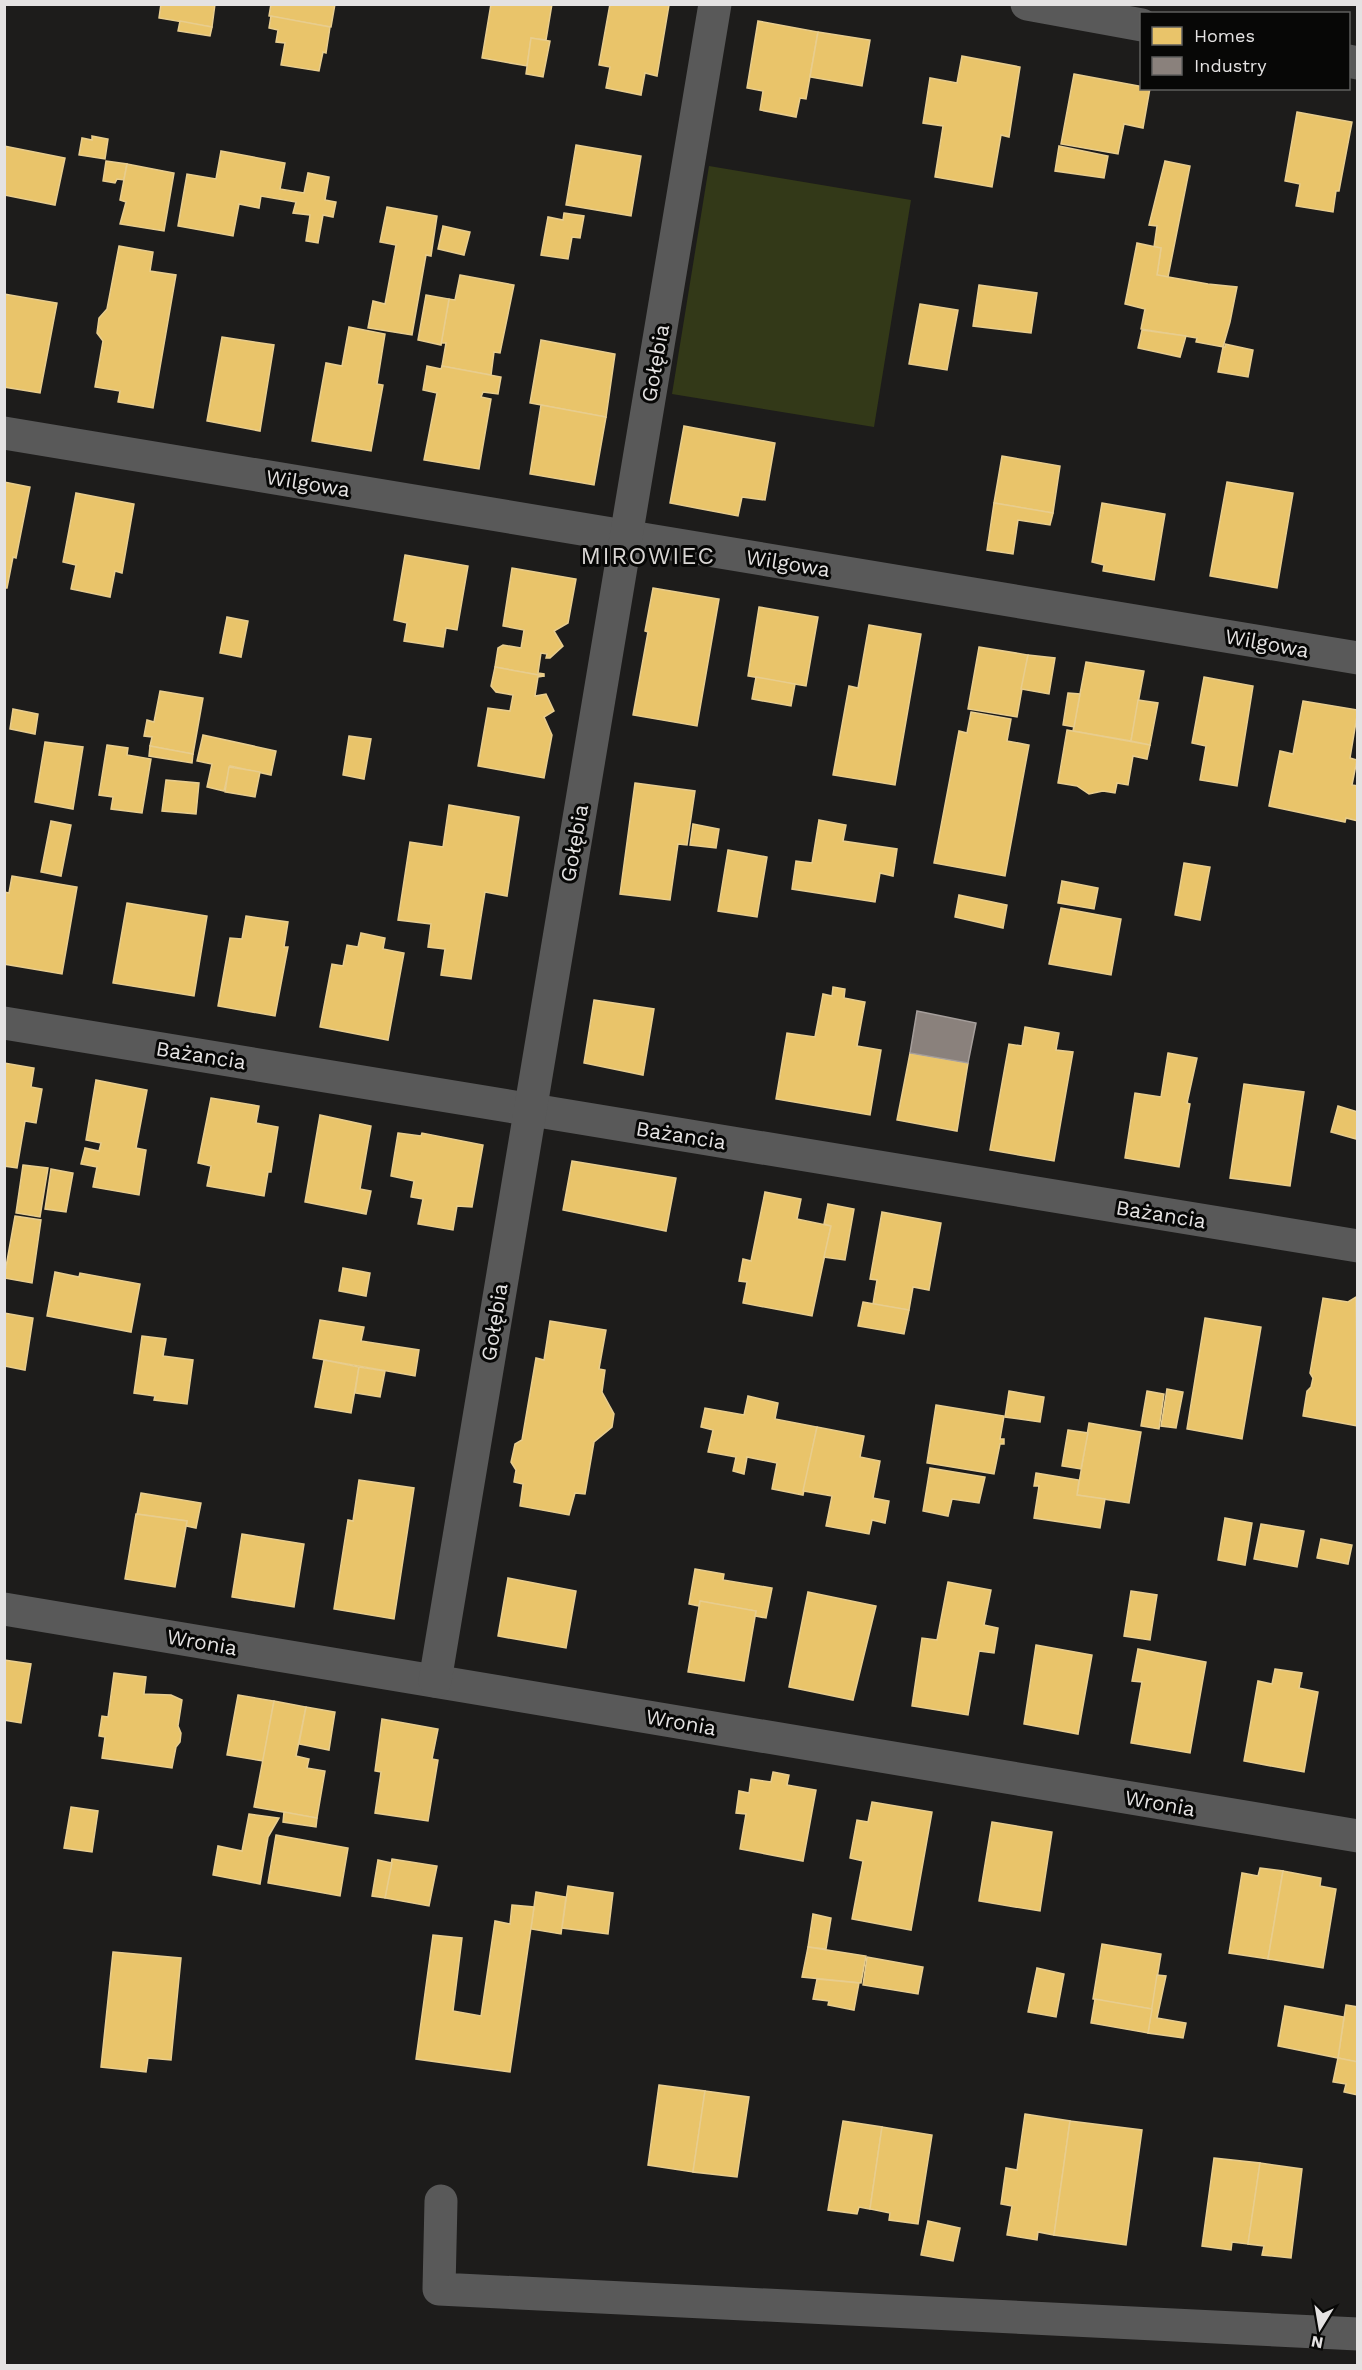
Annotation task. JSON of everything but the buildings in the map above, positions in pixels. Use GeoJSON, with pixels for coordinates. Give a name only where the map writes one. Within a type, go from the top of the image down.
{"type":"FeatureCollection","features":[{"type":"Feature","properties":{"kind":"street","name":"Gołębia"},"geometry":{"type":"LineString","coordinates":[[435,1681],[625,536],[716,4]]}},
{"type":"Feature","properties":{"kind":"street"},"geometry":{"type":"LineString","coordinates":[[1027,4],[1140,25]]}},
{"type":"Feature","properties":{"kind":"street","name":"Wilgowa"},"geometry":{"type":"LineString","coordinates":[[4,434],[1358,658]]}},
{"type":"Feature","properties":{"kind":"street","name":"Bażancia"},"geometry":{"type":"LineString","coordinates":[[4,1023],[1358,1246]]}},
{"type":"Feature","properties":{"kind":"street","name":"Wronia"},"geometry":{"type":"LineString","coordinates":[[4,1609],[1358,1836]]}},
{"type":"Feature","properties":{"kind":"street"},"geometry":{"type":"LineString","coordinates":[[441,2201],[439,2289],[1358,2334]]}},
{"type":"Feature","properties":{"kind":"green space"},"geometry":{"type":"Polygon","coordinates":[[[709,166],[911,200],[874,427],[672,394],[709,166]]]}},
{"type":"Feature","properties":{"kind":"district","name":"MIROWIEC"},"geometry":{"type":"Point","coordinates":[648,556]}}]}
